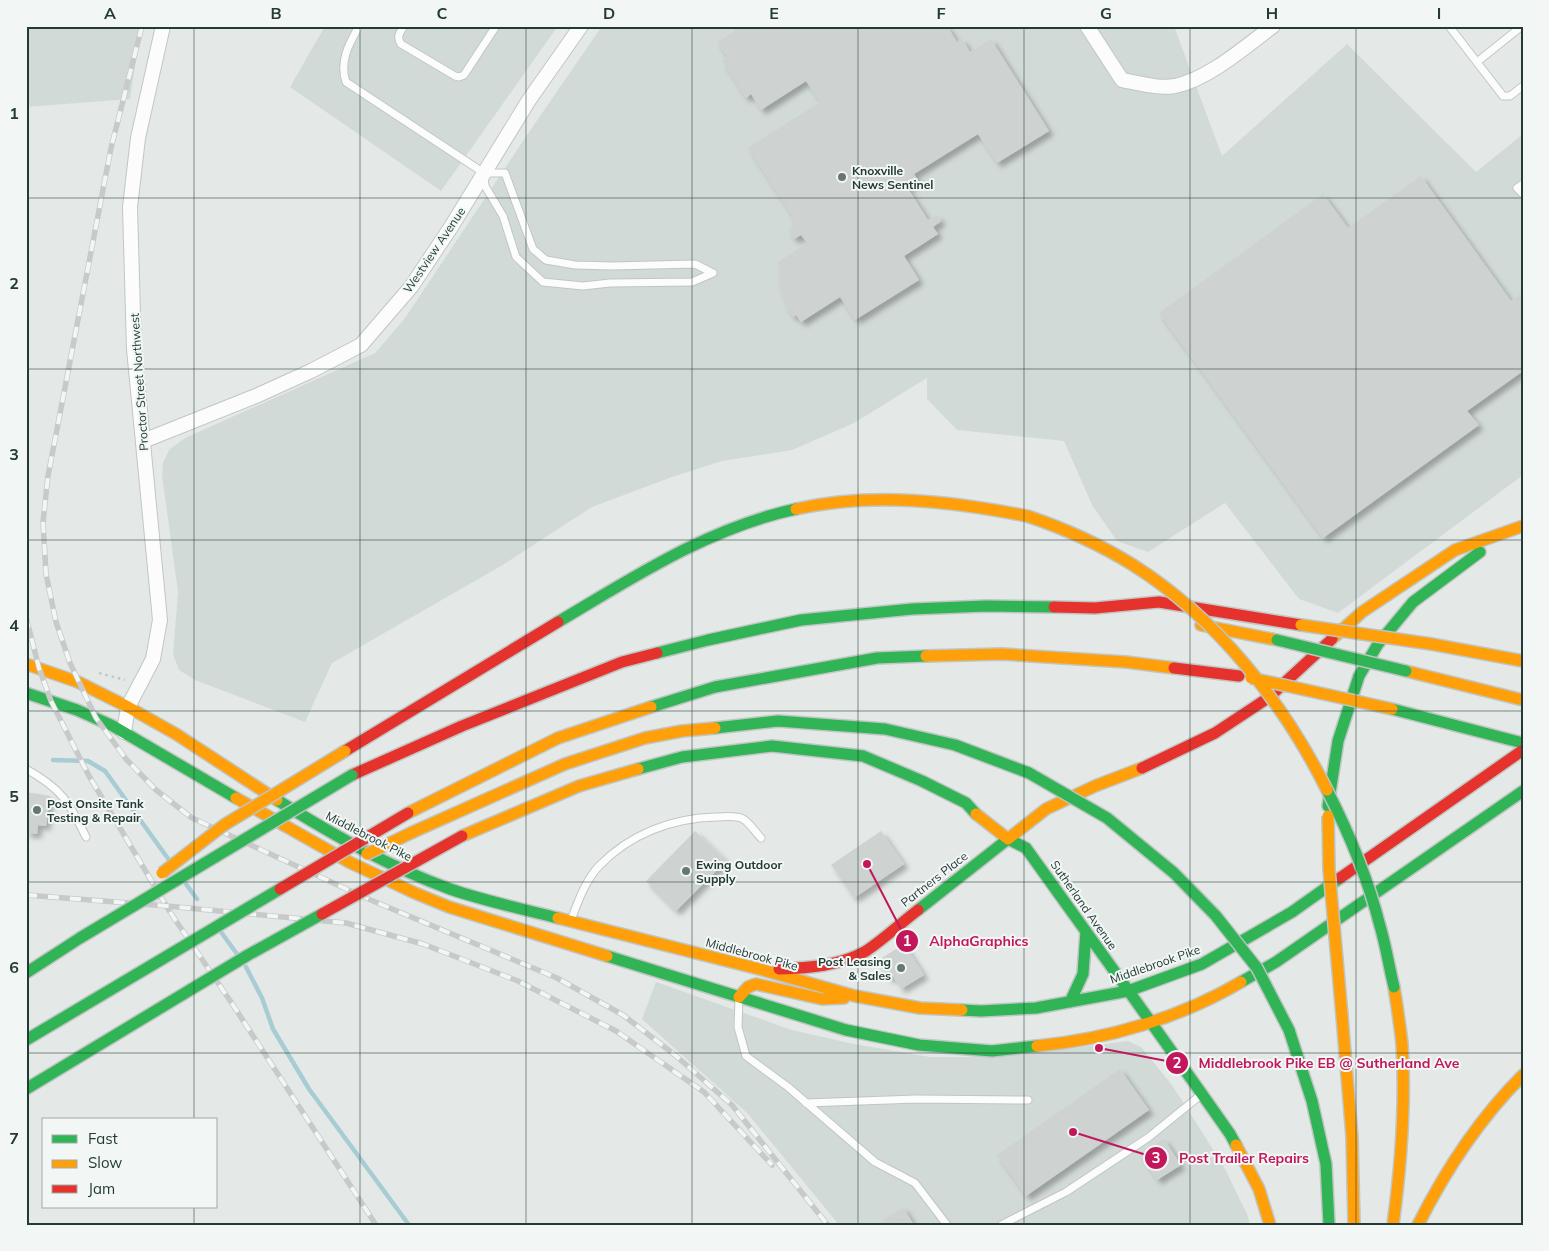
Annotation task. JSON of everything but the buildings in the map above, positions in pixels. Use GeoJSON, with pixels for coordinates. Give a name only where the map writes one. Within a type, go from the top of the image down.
{"type":"FeatureCollection","features":[{"type":"Feature","properties":{"kind":"main road"},"geometry":{"type":"LineString","coordinates":[[80,938],[224,825],[654,564],[696,542],[742,524],[788,510],[831,502],[876,498],[930,500],[990,508],[1027,516],[1056,526],[1136,566],[1201,618],[1237,655],[1274,700],[1305,749],[1344,825],[1361,867],[1380,924],[1394,987],[1402,1051],[1404,1108],[1401,1170],[1393,1225]]}},
{"type":"Feature","properties":{"kind":"main road","name":"Partners Place"},"geometry":{"type":"LineString","coordinates":[[763,970],[806,968],[835,963],[865,951],[1046,809],[1095,786],[1157,762],[1215,733],[1268,698],[1362,612],[1454,550],[1523,526]]}},
{"type":"Feature","properties":{"kind":"main road"},"geometry":{"type":"LineString","coordinates":[[1354,1225],[1352,1137],[1329,869],[1328,816],[1338,741],[1359,676],[1378,644],[1413,602],[1506,531]]}},
{"type":"Feature","properties":{"kind":"main road"},"geometry":{"type":"LineString","coordinates":[[26,973],[80,938],[352,775],[462,726],[622,662],[708,640],[801,620],[912,609],[986,606],[1095,608],[1159,602],[1431,644],[1523,661]]}},
{"type":"Feature","properties":{"kind":"main road"},"geometry":{"type":"LineString","coordinates":[[1095,608],[1140,615]]}},
{"type":"Feature","properties":{"kind":"main road"},"geometry":{"type":"LineString","coordinates":[[1185,622],[1277,640],[1523,700]]}},
{"type":"Feature","properties":{"kind":"main road"},"geometry":{"type":"LineString","coordinates":[[26,1040],[408,813],[558,738],[715,687],[877,658],[1002,654],[1126,662],[1239,676],[1392,709],[1523,743]]}},
{"type":"Feature","properties":{"kind":"main road","name":"Middlebrook Pike"},"geometry":{"type":"LineString","coordinates":[[26,664],[78,682],[128,707],[176,734],[263,792],[341,839],[408,872],[451,889],[571,921],[745,974],[763,970],[855,996],[920,1008],[981,1011],[1036,1008],[1128,991],[1202,964],[1292,912],[1523,750]]}},
{"type":"Feature","properties":{"kind":"main road"},"geometry":{"type":"LineString","coordinates":[[26,693],[68,706],[124,732],[169,760],[343,859],[405,890],[449,907],[855,1032],[919,1045],[992,1050],[1069,1043],[1152,1022],[1212,999],[1276,962],[1523,791]]}},
{"type":"Feature","properties":{"kind":"main road"},"geometry":{"type":"LineString","coordinates":[[206,933],[413,832],[565,764],[645,738],[682,731],[778,721],[885,729],[955,745],[1029,773],[1107,818],[1174,874],[1216,916],[1257,968],[1289,1030],[1312,1101],[1326,1164],[1329,1225]]}},
{"type":"Feature","properties":{"kind":"main road","name":"Sutherland Avenue"},"geometry":{"type":"LineString","coordinates":[[26,1088],[248,955],[462,836],[579,786],[682,758],[772,746],[863,756],[922,781],[966,803],[977,816],[1008,839],[1026,848],[1152,1022],[1230,1134],[1259,1189],[1270,1225]]}},
{"type":"Feature","properties":{"kind":"main road"},"geometry":{"type":"LineString","coordinates":[[565,943],[571,921]]}},
{"type":"Feature","properties":{"kind":"main road"},"geometry":{"type":"LineString","coordinates":[[1070,1002],[1083,974],[1086,932]]}},
{"type":"Feature","properties":{"kind":"main road"},"geometry":{"type":"LineString","coordinates":[[739,997],[748,987],[756,984],[818,999],[834,1000],[855,996]]}},
{"type":"Feature","properties":{"kind":"main road"},"geometry":{"type":"LineString","coordinates":[[1418,1225],[1438,1185],[1470,1135],[1501,1095],[1523,1075]]}},
{"type":"Feature","properties":{"kind":"street","name":"Proctor Street Northwest"},"geometry":{"type":"LineString","coordinates":[[124,732],[128,707],[153,659],[160,620],[134,349],[130,208],[138,138],[163,26]]}},
{"type":"Feature","properties":{"kind":"street","name":"Westview Avenue"},"geometry":{"type":"LineString","coordinates":[[143,441],[272,389],[361,345],[411,287],[529,100],[581,26]]}},
{"type":"Feature","properties":{"kind":"street"},"geometry":{"type":"LineString","coordinates":[[1087,26],[1122,80],[1157,86],[1174,86],[1206,74],[1273,26]]}},
{"type":"Feature","properties":{"kind":"lane"},"geometry":{"type":"LineString","coordinates":[[359,26],[346,51],[343,74],[346,82],[484,173],[505,173],[533,249],[546,260],[575,266],[695,264],[713,273],[692,282],[610,283],[583,286],[543,282],[516,257],[503,216],[485,186],[484,173]]}},
{"type":"Feature","properties":{"kind":"lane"},"geometry":{"type":"LineString","coordinates":[[404,26],[399,35],[401,44],[459,77],[464,75],[496,26]]}},
{"type":"Feature","properties":{"kind":"lane"},"geometry":{"type":"LineString","coordinates":[[1449,26],[1503,96],[1510,96],[1523,86]]}},
{"type":"Feature","properties":{"kind":"lane"},"geometry":{"type":"LineString","coordinates":[[1477,62],[1522,26]]}},
{"type":"Feature","properties":{"kind":"lane"},"geometry":{"type":"LineString","coordinates":[[1523,184],[1517,188],[1523,194]]}},
{"type":"Feature","properties":{"kind":"lane"},"geometry":{"type":"LineString","coordinates":[[26,769],[55,787],[70,805],[86,837]]}},
{"type":"Feature","properties":{"kind":"lane"},"geometry":{"type":"LineString","coordinates":[[571,921],[582,893],[598,867],[634,838],[674,822],[705,817],[743,818],[762,838]]}},
{"type":"Feature","properties":{"kind":"lane"},"geometry":{"type":"LineString","coordinates":[[745,974],[739,997],[738,1027],[746,1056],[788,1087],[875,1162],[915,1183],[947,1225]]}},
{"type":"Feature","properties":{"kind":"lane"},"geometry":{"type":"LineString","coordinates":[[1001,1225],[1066,1192],[1149,1137],[1202,1094]]}},
{"type":"Feature","properties":{"kind":"lane"},"geometry":{"type":"LineString","coordinates":[[806,1103],[916,1099],[1028,1100]]}},
{"type":"Feature","properties":{"kind":"shaded area"},"geometry":{"type":"Polygon","coordinates":[[[26,26],[141,26],[130,99],[26,107],[26,26]]]}},
{"type":"Feature","properties":{"kind":"shaded area"},"geometry":{"type":"Polygon","coordinates":[[[325,26],[558,26],[441,191],[290,87],[325,26]]]}},
{"type":"Feature","properties":{"kind":"shaded area"},"geometry":{"type":"Polygon","coordinates":[[[602,26],[1174,26],[1222,156],[1347,44],[1476,172],[1523,134],[1523,475],[1338,613],[1299,599],[1225,503],[1148,552],[1117,541],[1092,505],[1064,441],[957,430],[927,399],[927,378],[854,423],[792,450],[722,461],[672,477],[592,507],[501,566],[332,663],[305,722],[195,680],[179,670],[173,654],[178,592],[162,475],[163,463],[169,450],[185,438],[375,353],[405,318],[602,26]]]}},
{"type":"Feature","properties":{"kind":"shaded area"},"geometry":{"type":"Polygon","coordinates":[[[656,982],[792,1030],[854,1044],[930,1057],[1003,1057],[1128,1041],[1141,1047],[1172,1085],[1223,1165],[1247,1214],[1250,1225],[839,1225],[748,1114],[642,1019],[656,982]]]}},
{"type":"Feature","properties":{"kind":"waterway"},"geometry":{"type":"LineString","coordinates":[[53,760],[88,761],[105,771],[169,860]]}},
{"type":"Feature","properties":{"kind":"waterway"},"geometry":{"type":"LineString","coordinates":[[186,884],[197,899]]}},
{"type":"Feature","properties":{"kind":"waterway"},"geometry":{"type":"LineString","coordinates":[[221,932],[237,954]]}},
{"type":"Feature","properties":{"kind":"waterway"},"geometry":{"type":"LineString","coordinates":[[246,967],[262,998],[273,1029],[309,1089],[409,1225]]}},
{"type":"Feature","properties":{"kind":"railway"},"geometry":{"type":"LineString","coordinates":[[142,26],[111,148],[48,476],[43,522],[46,574],[56,622],[70,663],[96,718],[126,759],[156,790],[192,818],[366,898],[557,978],[623,1015],[675,1055],[732,1105],[827,1224]]}},
{"type":"Feature","properties":{"kind":"railway"},"geometry":{"type":"LineString","coordinates":[[26,617],[39,668],[51,701],[89,776],[170,912],[376,1225]]}},
{"type":"Feature","properties":{"kind":"railway"},"geometry":{"type":"LineString","coordinates":[[26,895],[346,923],[423,944],[518,981],[616,1031],[704,1092],[772,1165]]}},
{"type":"Feature","properties":{"kind":"traffic: fast"},"geometry":{"type":"LineString","coordinates":[[558,622],[644,571],[702,541],[764,517],[796,509]]}},
{"type":"Feature","properties":{"kind":"traffic: fast"},"geometry":{"type":"LineString","coordinates":[[1328,806],[1338,741],[1359,676],[1378,644],[1413,602],[1480,552]]}},
{"type":"Feature","properties":{"kind":"traffic: fast"},"geometry":{"type":"LineString","coordinates":[[657,653],[801,620],[912,609],[986,606],[1054,607]]}},
{"type":"Feature","properties":{"kind":"traffic: fast"},"geometry":{"type":"LineString","coordinates":[[1277,640],[1406,671]]}},
{"type":"Feature","properties":{"kind":"traffic: fast"},"geometry":{"type":"LineString","coordinates":[[651,707],[715,687],[877,658],[926,656]]}},
{"type":"Feature","properties":{"kind":"traffic: fast"},"geometry":{"type":"LineString","coordinates":[[26,693],[77,710],[113,726],[236,798]]}},
{"type":"Feature","properties":{"kind":"traffic: fast"},"geometry":{"type":"LineString","coordinates":[[1392,709],[1523,743]]}},
{"type":"Feature","properties":{"kind":"traffic: fast"},"geometry":{"type":"LineString","coordinates":[[715,728],[778,721],[885,729],[955,745],[1029,773]]}},
{"type":"Feature","properties":{"kind":"traffic: fast"},"geometry":{"type":"LineString","coordinates":[[638,769],[682,757],[772,746],[863,756],[922,781],[966,803],[976,814]]}},
{"type":"Feature","properties":{"kind":"traffic: fast"},"geometry":{"type":"LineString","coordinates":[[1029,773],[1107,818],[1174,873],[1216,916],[1257,968],[1289,1030]]}},
{"type":"Feature","properties":{"kind":"traffic: fast"},"geometry":{"type":"LineString","coordinates":[[26,973],[80,938],[352,775]]}},
{"type":"Feature","properties":{"kind":"traffic: fast"},"geometry":{"type":"LineString","coordinates":[[1327,790],[1343,823],[1370,891],[1394,987]]}},
{"type":"Feature","properties":{"kind":"traffic: fast"},"geometry":{"type":"LineString","coordinates":[[1241,982],[1276,962],[1523,791]]}},
{"type":"Feature","properties":{"kind":"traffic: fast"},"geometry":{"type":"LineString","coordinates":[[277,800],[361,849],[405,871],[450,889],[558,918]]}},
{"type":"Feature","properties":{"kind":"traffic: fast"},"geometry":{"type":"LineString","coordinates":[[918,910],[1008,839],[1026,848],[1205,1098],[1236,1145]]}},
{"type":"Feature","properties":{"kind":"traffic: fast"},"geometry":{"type":"LineString","coordinates":[[962,1010],[981,1011],[1036,1008],[1128,991],[1202,964],[1292,912],[1340,878]]}},
{"type":"Feature","properties":{"kind":"traffic: fast"},"geometry":{"type":"LineString","coordinates":[[26,1040],[280,889]]}},
{"type":"Feature","properties":{"kind":"traffic: fast"},"geometry":{"type":"LineString","coordinates":[[26,1089],[248,955],[322,914]]}},
{"type":"Feature","properties":{"kind":"traffic: fast"},"geometry":{"type":"LineString","coordinates":[[1070,1002],[1083,974],[1086,931]]}},
{"type":"Feature","properties":{"kind":"traffic: fast"},"geometry":{"type":"LineString","coordinates":[[607,956],[846,1030],[919,1045],[992,1051],[1037,1046]]}},
{"type":"Feature","properties":{"kind":"traffic: fast"},"geometry":{"type":"LineString","coordinates":[[1289,1030],[1312,1101],[1326,1164],[1329,1225]]}},
{"type":"Feature","properties":{"kind":"traffic: slow"},"geometry":{"type":"LineString","coordinates":[[796,509],[825,504],[883,500],[969,506],[1027,516]]}},
{"type":"Feature","properties":{"kind":"traffic: slow"},"geometry":{"type":"LineString","coordinates":[[1027,516],[1081,538],[1121,558],[1164,586],[1193,610],[1220,636],[1268,694],[1290,725],[1327,790]]}},
{"type":"Feature","properties":{"kind":"traffic: slow"},"geometry":{"type":"LineString","coordinates":[[1332,639],[1362,612],[1455,550],[1523,526]]}},
{"type":"Feature","properties":{"kind":"traffic: slow"},"geometry":{"type":"LineString","coordinates":[[1201,625],[1277,640]]}},
{"type":"Feature","properties":{"kind":"traffic: slow"},"geometry":{"type":"LineString","coordinates":[[1301,625],[1431,644]]}},
{"type":"Feature","properties":{"kind":"traffic: slow"},"geometry":{"type":"LineString","coordinates":[[1431,644],[1523,661]]}},
{"type":"Feature","properties":{"kind":"traffic: slow"},"geometry":{"type":"LineString","coordinates":[[926,656],[1002,654],[1126,662],[1174,668]]}},
{"type":"Feature","properties":{"kind":"traffic: slow"},"geometry":{"type":"LineString","coordinates":[[26,664],[78,682],[128,707],[176,734],[277,800]]}},
{"type":"Feature","properties":{"kind":"traffic: slow"},"geometry":{"type":"LineString","coordinates":[[1406,671],[1523,700]]}},
{"type":"Feature","properties":{"kind":"traffic: slow"},"geometry":{"type":"LineString","coordinates":[[1251,678],[1392,709]]}},
{"type":"Feature","properties":{"kind":"traffic: slow"},"geometry":{"type":"LineString","coordinates":[[408,813],[558,738],[651,707]]}},
{"type":"Feature","properties":{"kind":"traffic: slow"},"geometry":{"type":"LineString","coordinates":[[413,832],[565,764],[645,738],[682,731],[715,728]]}},
{"type":"Feature","properties":{"kind":"traffic: slow"},"geometry":{"type":"LineString","coordinates":[[162,873],[224,825],[345,751]]}},
{"type":"Feature","properties":{"kind":"traffic: slow"},"geometry":{"type":"LineString","coordinates":[[976,814],[1008,839],[1046,809],[1095,786],[1142,768]]}},
{"type":"Feature","properties":{"kind":"traffic: slow"},"geometry":{"type":"LineString","coordinates":[[462,836],[579,786],[638,769]]}},
{"type":"Feature","properties":{"kind":"traffic: slow"},"geometry":{"type":"LineString","coordinates":[[236,798],[349,862],[415,893],[449,907],[607,956]]}},
{"type":"Feature","properties":{"kind":"traffic: slow"},"geometry":{"type":"LineString","coordinates":[[1328,816],[1329,869],[1342,1016]]}},
{"type":"Feature","properties":{"kind":"traffic: slow"},"geometry":{"type":"LineString","coordinates":[[367,854],[413,832]]}},
{"type":"Feature","properties":{"kind":"traffic: slow"},"geometry":{"type":"LineString","coordinates":[[558,918],[763,970],[855,996],[920,1008],[962,1010]]}},
{"type":"Feature","properties":{"kind":"traffic: slow"},"geometry":{"type":"LineString","coordinates":[[1037,1046],[1090,1038],[1143,1025],[1193,1006],[1241,982]]}},
{"type":"Feature","properties":{"kind":"traffic: slow"},"geometry":{"type":"LineString","coordinates":[[739,997],[748,987],[756,984],[822,999],[844,998]]}},
{"type":"Feature","properties":{"kind":"traffic: slow"},"geometry":{"type":"LineString","coordinates":[[1393,1225],[1403,1112],[1402,1044],[1394,987]]}},
{"type":"Feature","properties":{"kind":"traffic: slow"},"geometry":{"type":"LineString","coordinates":[[1342,1016],[1352,1137],[1354,1225]]}},
{"type":"Feature","properties":{"kind":"traffic: slow"},"geometry":{"type":"LineString","coordinates":[[1418,1225],[1440,1184],[1464,1146],[1492,1109],[1523,1075]]}},
{"type":"Feature","properties":{"kind":"traffic: slow"},"geometry":{"type":"LineString","coordinates":[[1236,1145],[1259,1189],[1270,1225]]}},
{"type":"Feature","properties":{"kind":"traffic: jam"},"geometry":{"type":"LineString","coordinates":[[1054,607],[1095,608],[1159,602],[1301,625]]}},
{"type":"Feature","properties":{"kind":"traffic: jam"},"geometry":{"type":"LineString","coordinates":[[345,751],[558,622]]}},
{"type":"Feature","properties":{"kind":"traffic: jam"},"geometry":{"type":"LineString","coordinates":[[1142,768],[1215,733],[1268,698],[1332,639]]}},
{"type":"Feature","properties":{"kind":"traffic: jam"},"geometry":{"type":"LineString","coordinates":[[352,775],[462,726],[622,662],[657,653]]}},
{"type":"Feature","properties":{"kind":"traffic: jam"},"geometry":{"type":"LineString","coordinates":[[1174,668],[1239,676]]}},
{"type":"Feature","properties":{"kind":"traffic: jam"},"geometry":{"type":"LineString","coordinates":[[1340,878],[1523,750]]}},
{"type":"Feature","properties":{"kind":"traffic: jam"},"geometry":{"type":"LineString","coordinates":[[280,889],[408,813]]}},
{"type":"Feature","properties":{"kind":"traffic: jam"},"geometry":{"type":"LineString","coordinates":[[322,914],[462,836]]}},
{"type":"Feature","properties":{"kind":"traffic: jam"},"geometry":{"type":"LineString","coordinates":[[779,969],[824,965],[856,956],[873,946],[918,910]]}},
{"type":"Feature","properties":{"kind":"place","name":"Knoxville News Sentinel"},"geometry":{"type":"Point","coordinates":[842,177]}},
{"type":"Feature","properties":{"kind":"place","name":"Post Onsite Tank Testing & Repair"},"geometry":{"type":"Point","coordinates":[37,810]}},
{"type":"Feature","properties":{"kind":"place","name":"AlphaGraphics"},"geometry":{"type":"Point","coordinates":[867,864]}},
{"type":"Feature","properties":{"kind":"place","name":"Ewing Outdoor Supply"},"geometry":{"type":"Point","coordinates":[686,871]}},
{"type":"Feature","properties":{"kind":"place","name":"Post Leasing & Sales"},"geometry":{"type":"Point","coordinates":[901,968]}},
{"type":"Feature","properties":{"kind":"place","name":"Middlebrook Pike EB @ Sutherland Ave"},"geometry":{"type":"Point","coordinates":[1099,1048]}},
{"type":"Feature","properties":{"kind":"place","name":"Post Trailer Repairs"},"geometry":{"type":"Point","coordinates":[1073,1132]}}]}
